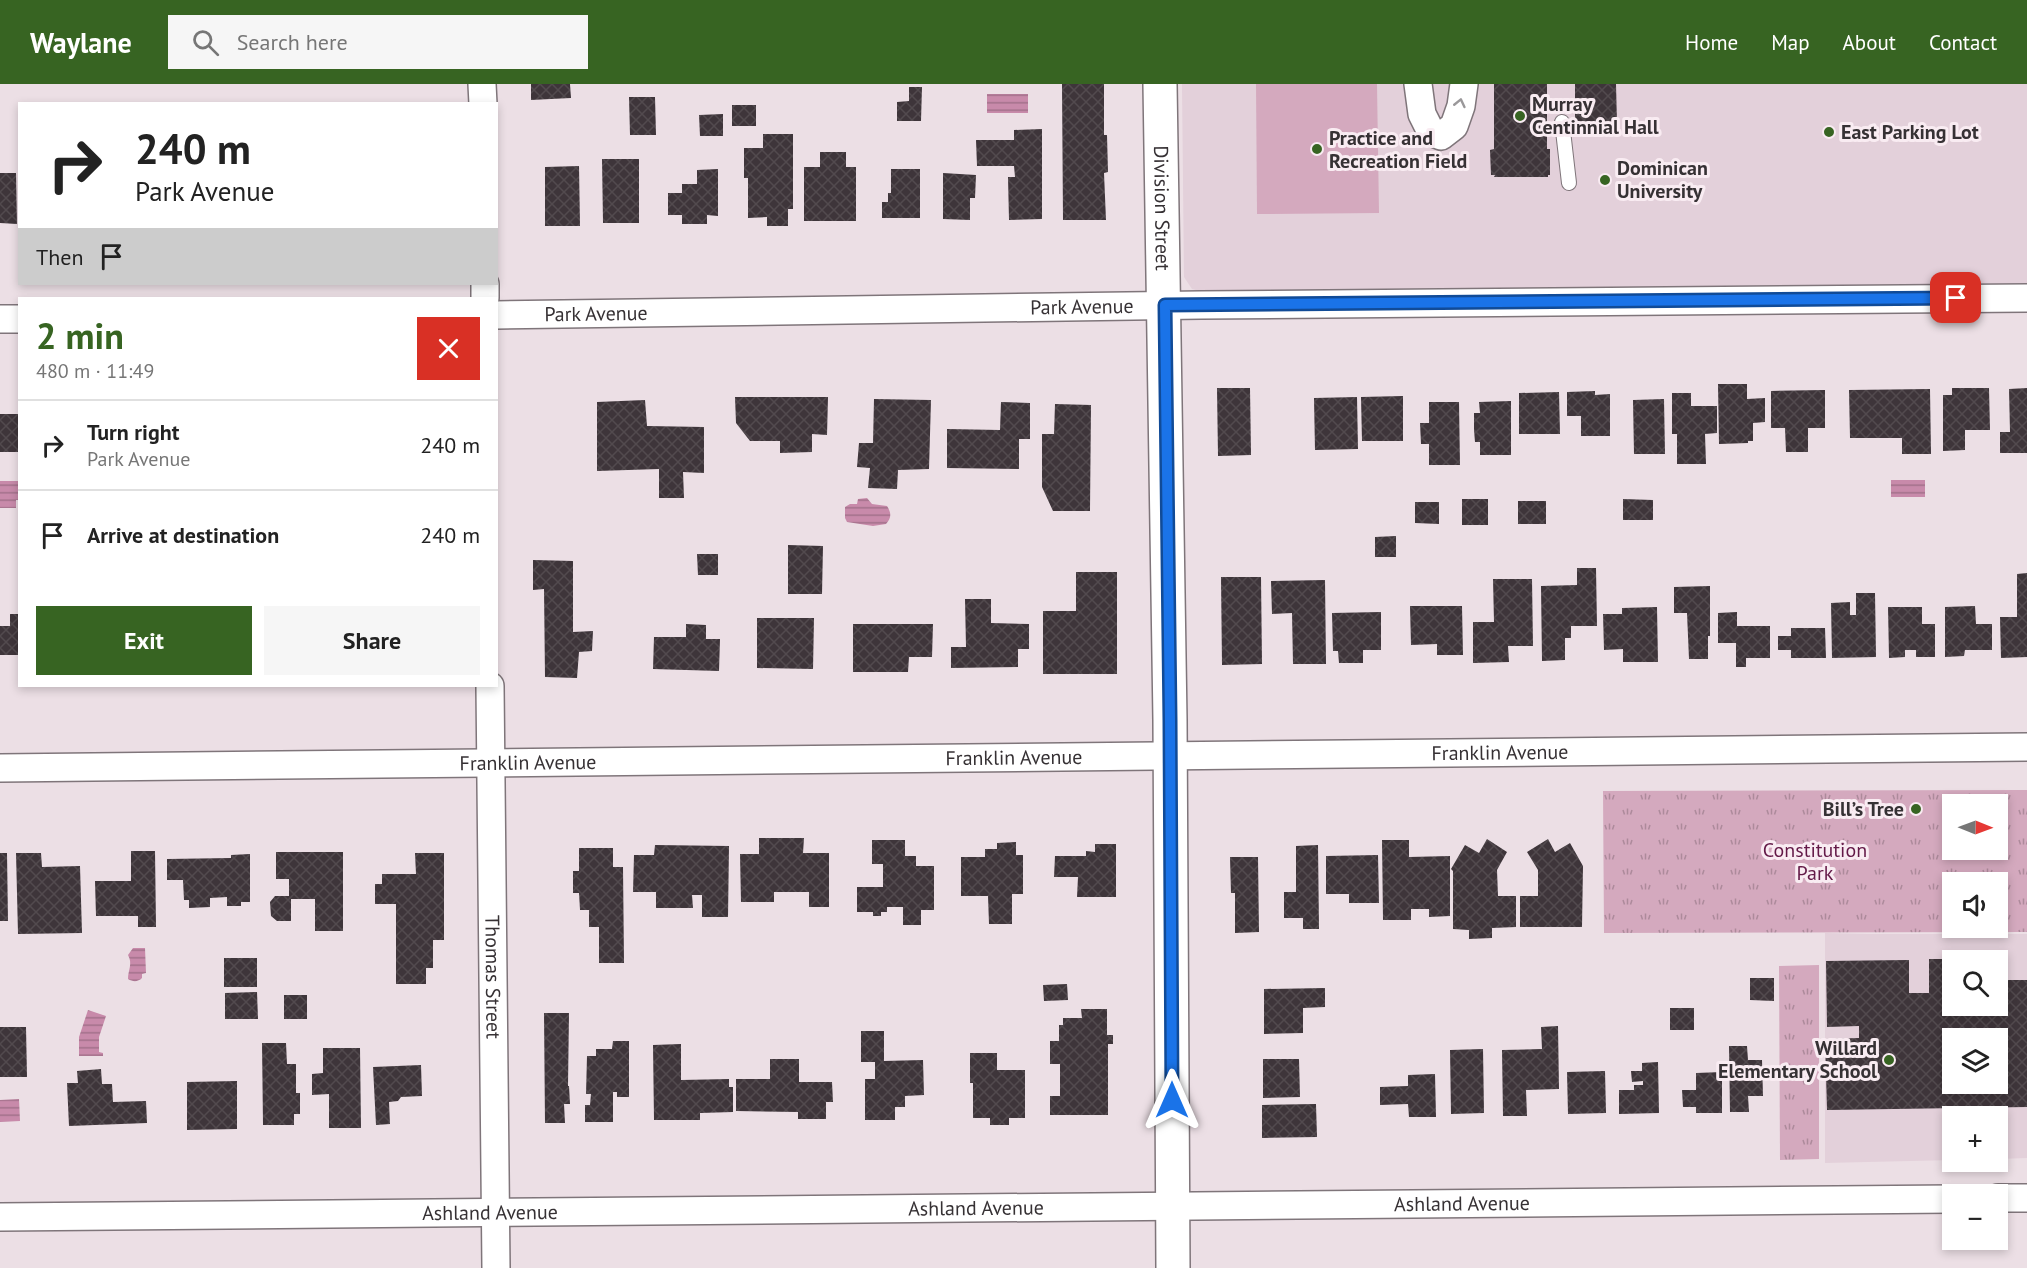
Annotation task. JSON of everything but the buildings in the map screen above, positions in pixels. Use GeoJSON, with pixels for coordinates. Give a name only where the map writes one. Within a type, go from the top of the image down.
{"type":"FeatureCollection","features":[{"type":"Feature","properties":{"kind":"street"},"geometry":{"type":"LineString","coordinates":[[482,84],[483,102]]}},
{"type":"Feature","properties":{"kind":"street","name":"Division Street"},"geometry":{"type":"LineString","coordinates":[[1160,84],[1170,756],[1173,1268]]}},
{"type":"Feature","properties":{"kind":"street"},"geometry":{"type":"LineString","coordinates":[[1418,84],[1422,114],[1431,132],[1441,136],[1454,126],[1461,106],[1464,84]]}},
{"type":"Feature","properties":{"kind":"street","name":"Park Avenue"},"geometry":{"type":"LineString","coordinates":[[498,315],[1165,305],[2027,298]]}},
{"type":"Feature","properties":{"kind":"street"},"geometry":{"type":"LineString","coordinates":[[0,319],[18,319]]}},
{"type":"Feature","properties":{"kind":"street","name":"Thomas Street"},"geometry":{"type":"LineString","coordinates":[[490,687],[496,1268]]}},
{"type":"Feature","properties":{"kind":"street","name":"Franklin Avenue"},"geometry":{"type":"LineString","coordinates":[[0,768],[2027,747]]}},
{"type":"Feature","properties":{"kind":"street"},"geometry":{"type":"LineString","coordinates":[[2008,1198],[2027,1198]]}},
{"type":"Feature","properties":{"kind":"street","name":"Ashland Avenue"},"geometry":{"type":"LineString","coordinates":[[0,1217],[1942,1199]]}},
{"type":"Feature","properties":{"kind":"lane"},"geometry":{"type":"LineString","coordinates":[[1562,122],[1569,183]]}},
{"type":"Feature","properties":{"kind":"shaded area","name":"Dominican University"},"geometry":{"type":"Polygon","coordinates":[[[1182,84],[2027,84],[2027,285],[1204,292],[1192,289],[1184,277],[1182,84]]]}},
{"type":"Feature","properties":{"kind":"shaded area"},"geometry":{"type":"Polygon","coordinates":[[[987,94],[1028,94],[1028,113],[987,113],[987,94]]]}},
{"type":"Feature","properties":{"kind":"shaded area"},"geometry":{"type":"Polygon","coordinates":[[[1891,480],[1925,480],[1925,497],[1891,497],[1891,480]]]}},
{"type":"Feature","properties":{"kind":"shaded area"},"geometry":{"type":"Polygon","coordinates":[[[0,481],[18,481],[16,508],[0,508],[0,481]]]}},
{"type":"Feature","properties":{"kind":"shaded area"},"geometry":{"type":"Polygon","coordinates":[[[867,498],[872,504],[887,506],[890,516],[886,524],[873,526],[847,522],[845,507],[857,504],[858,499],[867,498]]]}},
{"type":"Feature","properties":{"kind":"shaded area","name":"Willard Elementary School"},"geometry":{"type":"Polygon","coordinates":[[[1825,933],[1942,934],[1942,938],[2008,938],[2008,934],[2027,934],[2027,1158],[2008,1159],[2008,1106],[1942,1106],[1942,1160],[1825,1163],[1825,933]]]}},
{"type":"Feature","properties":{"kind":"shaded area"},"geometry":{"type":"Polygon","coordinates":[[[133,948],[145,948],[146,973],[135,981],[128,979],[130,964],[128,955],[133,948]]]}},
{"type":"Feature","properties":{"kind":"shaded area"},"geometry":{"type":"Polygon","coordinates":[[[88,1010],[106,1016],[99,1037],[99,1052],[103,1053],[103,1056],[79,1056],[79,1037],[88,1010]]]}},
{"type":"Feature","properties":{"kind":"shaded area"},"geometry":{"type":"Polygon","coordinates":[[[19,1099],[20,1121],[0,1122],[0,1100],[19,1099]]]}},
{"type":"Feature","properties":{"kind":"green space","name":"Practice and Recreation Field"},"geometry":{"type":"Polygon","coordinates":[[[1256,84],[1377,84],[1379,213],[1257,214],[1256,84]]]}},
{"type":"Feature","properties":{"kind":"green space","name":"Constitution Park"},"geometry":{"type":"Polygon","coordinates":[[[2027,790],[2027,932],[2008,932],[2008,872],[1942,872],[1942,932],[1604,933],[1603,791],[2027,790]]]}},
{"type":"Feature","properties":{"kind":"green space"},"geometry":{"type":"Polygon","coordinates":[[[1819,965],[1819,1159],[1780,1160],[1779,966],[1819,965]]]}},
{"type":"Feature","properties":{"kind":"place","name":"Murray Centinnial Hall"},"geometry":{"type":"Point","coordinates":[1520,116]}},
{"type":"Feature","properties":{"kind":"place","name":"East Parking Lot"},"geometry":{"type":"Point","coordinates":[1829,132]}},
{"type":"Feature","properties":{"kind":"place","name":"Practice and Recreation Field"},"geometry":{"type":"Point","coordinates":[1317,149]}},
{"type":"Feature","properties":{"kind":"place","name":"Dominican University"},"geometry":{"type":"Point","coordinates":[1605,180]}},
{"type":"Feature","properties":{"kind":"place","name":"Bill’s Tree"},"geometry":{"type":"Point","coordinates":[1916,809]}},
{"type":"Feature","properties":{"kind":"place","name":"Willard Elementary School"},"geometry":{"type":"Point","coordinates":[1889,1060]}},
{"type":"Feature","properties":{"kind":"route"},"geometry":{"type":"LineString","coordinates":[[1172,1100],[1165,305],[1956,298]]}}]}
